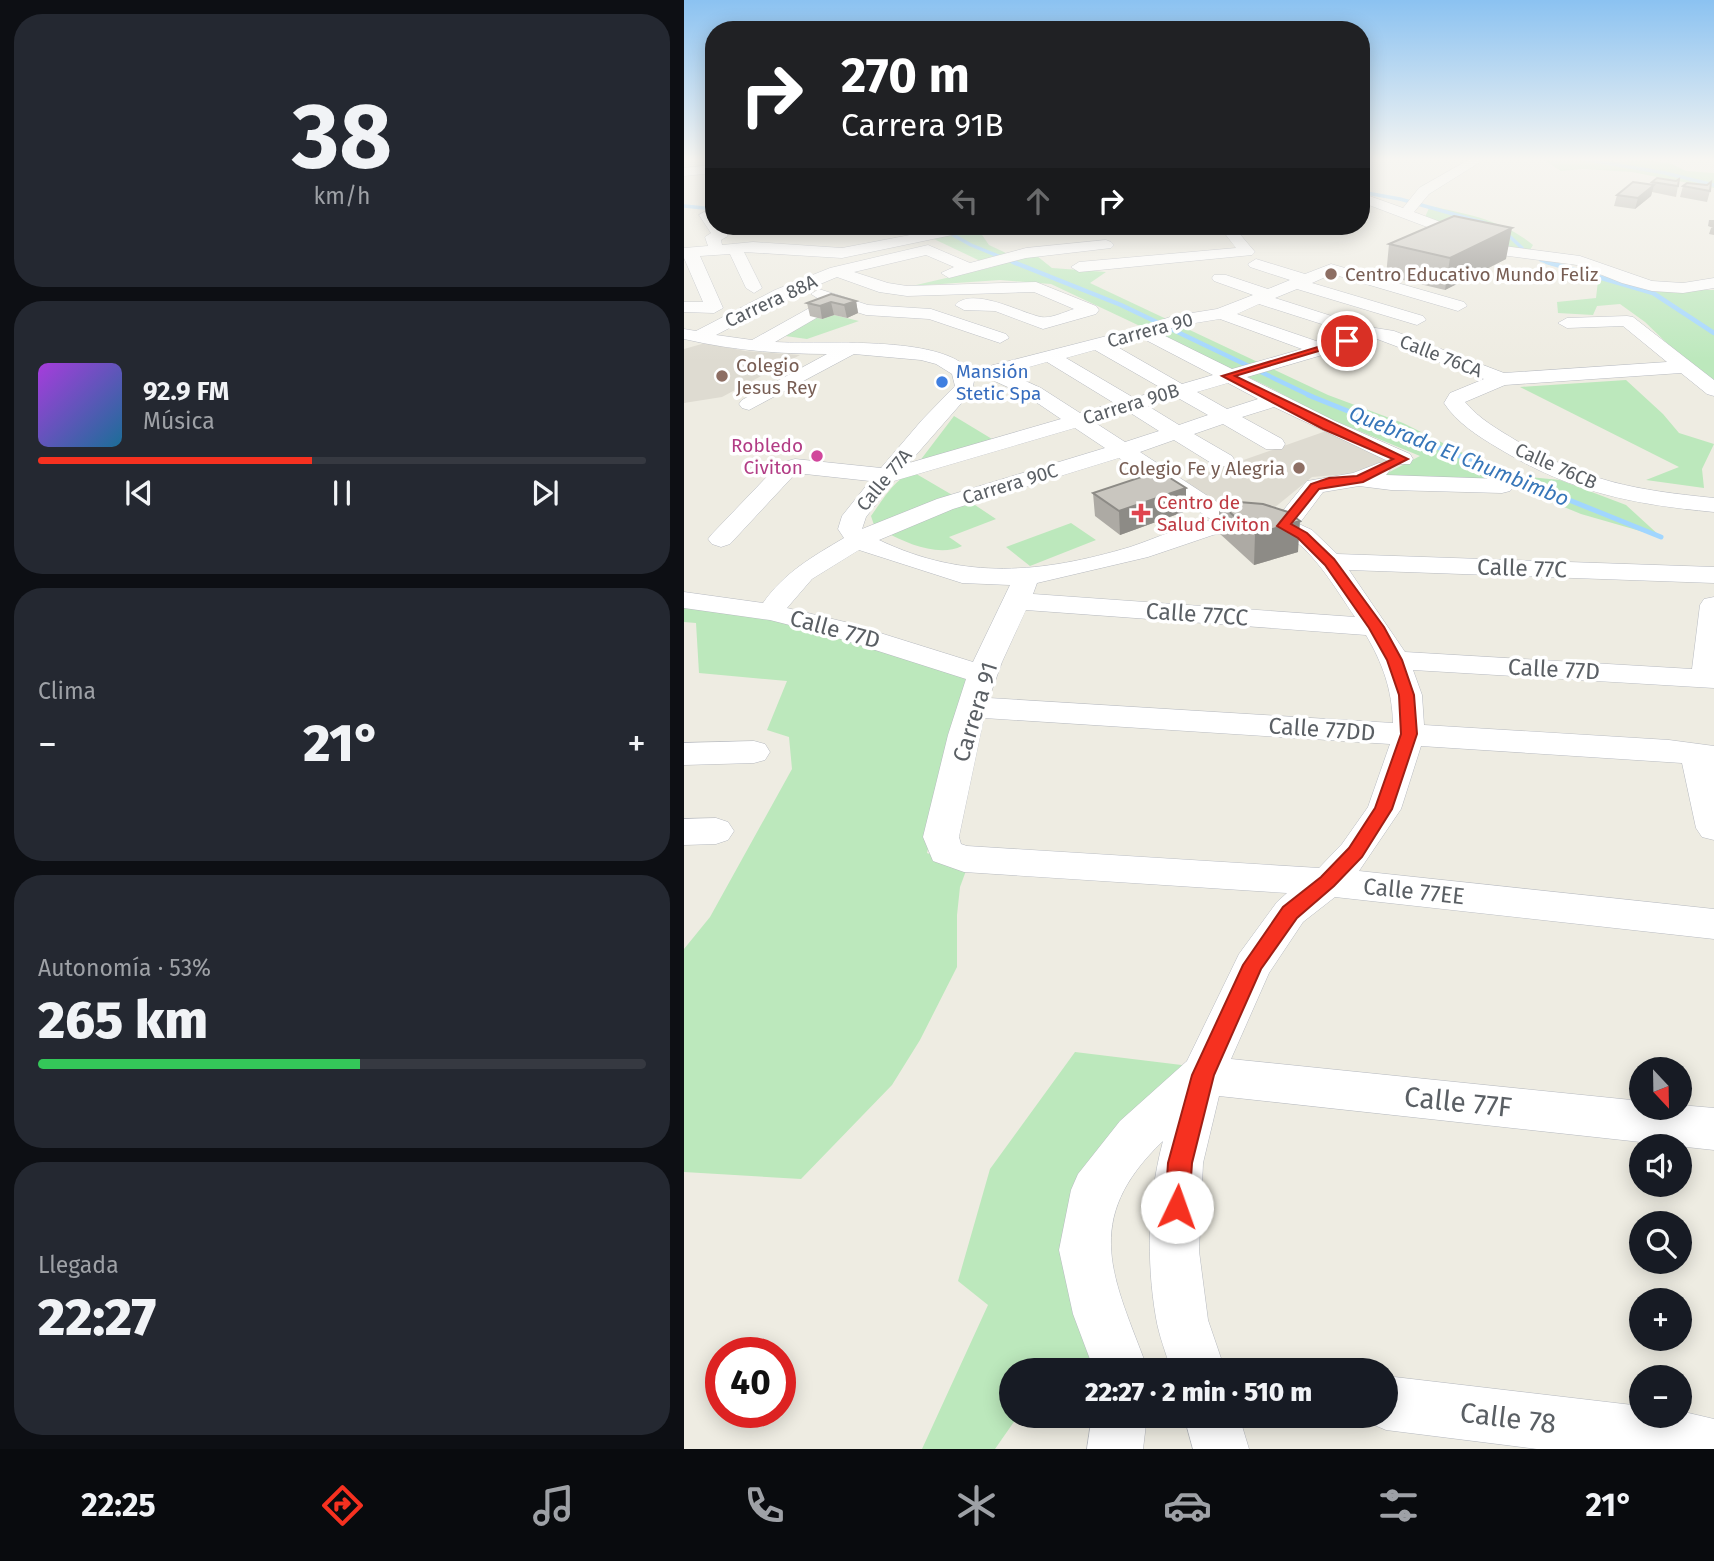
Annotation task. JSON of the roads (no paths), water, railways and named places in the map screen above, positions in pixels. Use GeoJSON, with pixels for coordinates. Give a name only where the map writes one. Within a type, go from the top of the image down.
{"type":"FeatureCollection","features":[{"type":"Feature","properties":{"kind":"street"},"geometry":{"type":"LineString","coordinates":[[1439,227],[1501,250],[1571,258],[1635,282],[1683,288],[1714,283]]}},
{"type":"Feature","properties":{"kind":"street"},"geometry":{"type":"LineString","coordinates":[[716,248],[712,237],[720,235]]}},
{"type":"Feature","properties":{"kind":"street"},"geometry":{"type":"LineString","coordinates":[[798,266],[851,235]]}},
{"type":"Feature","properties":{"kind":"street"},"geometry":{"type":"LineString","coordinates":[[714,309],[687,252],[734,247],[752,240],[824,253],[842,253],[932,235]]}},
{"type":"Feature","properties":{"kind":"street"},"geometry":{"type":"LineString","coordinates":[[1099,235],[1118,264]]}},
{"type":"Feature","properties":{"kind":"street"},"geometry":{"type":"LineString","coordinates":[[1233,235],[1252,258]]}},
{"type":"Feature","properties":{"kind":"street"},"geometry":{"type":"LineString","coordinates":[[797,287],[866,310],[920,291],[969,268],[1026,253],[1106,245]]}},
{"type":"Feature","properties":{"kind":"street"},"geometry":{"type":"LineString","coordinates":[[689,332],[714,309],[749,290],[734,247]]}},
{"type":"Feature","properties":{"kind":"street","name":"Carrera 88A"},"geometry":{"type":"LineString","coordinates":[[689,332],[836,271],[928,250],[969,268]]}},
{"type":"Feature","properties":{"kind":"street"},"geometry":{"type":"LineString","coordinates":[[1079,267],[1118,264],[1184,251],[1252,258],[1301,281],[1417,320]]}},
{"type":"Feature","properties":{"kind":"street"},"geometry":{"type":"LineString","coordinates":[[886,260],[920,291],[1000,338]]}},
{"type":"Feature","properties":{"kind":"street","name":"Carrera 90"},"geometry":{"type":"LineString","coordinates":[[964,378],[1144,332],[1173,321],[1221,314],[1331,268],[1458,306]]}},
{"type":"Feature","properties":{"kind":"street"},"geometry":{"type":"LineString","coordinates":[[836,271],[885,288],[920,291],[997,306],[1043,324],[1090,310],[1036,287],[920,291],[885,288]]}},
{"type":"Feature","properties":{"kind":"street","name":"Calle 76CA"},"geometry":{"type":"LineString","coordinates":[[1220,278],[1264,297],[1374,334],[1388,335],[1502,379]]}},
{"type":"Feature","properties":{"kind":"street"},"geometry":{"type":"LineString","coordinates":[[755,346],[835,300]]}},
{"type":"Feature","properties":{"kind":"street"},"geometry":{"type":"LineString","coordinates":[[684,307],[714,309]]}},
{"type":"Feature","properties":{"kind":"street"},"geometry":{"type":"LineString","coordinates":[[1221,314],[1320,349]]}},
{"type":"Feature","properties":{"kind":"street"},"geometry":{"type":"LineString","coordinates":[[749,404],[855,336],[888,320]]}},
{"type":"Feature","properties":{"kind":"street"},"geometry":{"type":"LineString","coordinates":[[1586,339],[1567,323],[1627,321],[1714,390]]}},
{"type":"Feature","properties":{"kind":"street"},"geometry":{"type":"LineString","coordinates":[[689,332],[755,346],[804,348],[855,336],[900,351],[939,359],[957,368],[964,378]]}},
{"type":"Feature","properties":{"kind":"street"},"geometry":{"type":"LineString","coordinates":[[1144,332],[1274,400],[1402,459],[1359,479]]}},
{"type":"Feature","properties":{"kind":"street","name":"Carrera 90B"},"geometry":{"type":"LineString","coordinates":[[888,477],[1374,334]]}},
{"type":"Feature","properties":{"kind":"street"},"geometry":{"type":"LineString","coordinates":[[1098,344],[1274,444]]}},
{"type":"Feature","properties":{"kind":"street"},"geometry":{"type":"LineString","coordinates":[[1034,392],[1182,352]]}},
{"type":"Feature","properties":{"kind":"street"},"geometry":{"type":"LineString","coordinates":[[1605,355],[1624,371]]}},
{"type":"Feature","properties":{"kind":"street"},"geometry":{"type":"LineString","coordinates":[[1050,356],[1224,461]]}},
{"type":"Feature","properties":{"kind":"street"},"geometry":{"type":"LineString","coordinates":[[1502,379],[1684,367]]}},
{"type":"Feature","properties":{"kind":"street"},"geometry":{"type":"LineString","coordinates":[[991,372],[1034,392],[1234,524]]}},
{"type":"Feature","properties":{"kind":"street","name":"Calle 77A"},"geometry":{"type":"LineString","coordinates":[[964,378],[965,387],[929,424],[854,516],[850,529],[858,540],[879,550],[962,575],[991,578],[1022,589],[1208,528],[1234,524],[1284,526]]}},
{"type":"Feature","properties":{"kind":"street","name":"Calle 76CB"},"geometry":{"type":"LineString","coordinates":[[1502,379],[1458,397],[1454,403],[1459,411],[1490,434],[1590,485],[1714,505]]}},
{"type":"Feature","properties":{"kind":"street","name":"Carrera 90C"},"geometry":{"type":"LineString","coordinates":[[770,612],[786,589],[803,573],[858,540],[945,504],[1123,450],[1274,400]]}},
{"type":"Feature","properties":{"kind":"street"},"geometry":{"type":"LineString","coordinates":[[1168,480],[1327,426]]}},
{"type":"Feature","properties":{"kind":"street"},"geometry":{"type":"LineString","coordinates":[[721,539],[788,468],[795,466],[888,477]]}},
{"type":"Feature","properties":{"kind":"street"},"geometry":{"type":"LineString","coordinates":[[1194,1358],[1182,1320],[1174,1251],[1180,1163],[1203,1075],[1253,965],[1290,912],[1355,853],[1384,809],[1409,734],[1407,695],[1386,644],[1330,562],[1303,535],[1284,526],[1315,486],[1329,482],[1359,479],[1391,483],[1502,486]]}},
{"type":"Feature","properties":{"kind":"street","name":"Calle 77C"},"geometry":{"type":"LineString","coordinates":[[1330,562],[1714,575]]}},
{"type":"Feature","properties":{"kind":"street","name":"Calle 77CC"},"geometry":{"type":"LineString","coordinates":[[1022,589],[1386,644]]}},
{"type":"Feature","properties":{"kind":"street","name":"Carrera 91"},"geometry":{"type":"LineString","coordinates":[[946,852],[941,837],[972,707],[982,674],[1022,589]]}},
{"type":"Feature","properties":{"kind":"street","name":"Calle 77D"},"geometry":{"type":"LineString","coordinates":[[684,600],[770,612],[836,628],[982,674]]}},
{"type":"Feature","properties":{"kind":"street"},"geometry":{"type":"LineString","coordinates":[[1710,678],[1714,605]]}},
{"type":"Feature","properties":{"kind":"street","name":"Calle 77D"},"geometry":{"type":"LineString","coordinates":[[1386,644],[1710,678]]}},
{"type":"Feature","properties":{"kind":"street","name":"Calle 77DD"},"geometry":{"type":"LineString","coordinates":[[972,707],[1705,755]]}},
{"type":"Feature","properties":{"kind":"street"},"geometry":{"type":"LineString","coordinates":[[684,754],[754,752]]}},
{"type":"Feature","properties":{"kind":"street"},"geometry":{"type":"LineString","coordinates":[[1705,755],[1714,828]]}},
{"type":"Feature","properties":{"kind":"street","name":"Calle 77EE"},"geometry":{"type":"LineString","coordinates":[[946,852],[964,859],[1327,881],[1714,924]]}},
{"type":"Feature","properties":{"kind":"street"},"geometry":{"type":"LineString","coordinates":[[1116,1358],[1099,1314],[1084,1250],[1095,1190],[1136,1136],[1203,1075]]}},
{"type":"Feature","properties":{"kind":"street","name":"Calle 77F"},"geometry":{"type":"LineString","coordinates":[[1203,1075],[1714,1129]]}},
{"type":"Feature","properties":{"kind":"street","name":"Calle 78"},"geometry":{"type":"LineString","coordinates":[[1398,1404],[1674,1438],[1714,1447]]}},
{"type":"Feature","properties":{"kind":"street"},"geometry":{"type":"LineString","coordinates":[[1115,1449],[1118,1428]]}},
{"type":"Feature","properties":{"kind":"street"},"geometry":{"type":"LineString","coordinates":[[1215,1428],[1221,1449]]}},
{"type":"Feature","properties":{"kind":"waterway"},"geometry":{"type":"LineString","coordinates":[[1505,232],[1522,248]]}},
{"type":"Feature","properties":{"kind":"waterway","name":"Quebrada El Chumbimbo"},"geometry":{"type":"LineString","coordinates":[[953,235],[1016,263]]}},
{"type":"Feature","properties":{"kind":"waterway"},"geometry":{"type":"LineString","coordinates":[[1541,260],[1547,262]]}},
{"type":"Feature","properties":{"kind":"waterway"},"geometry":{"type":"LineString","coordinates":[[1547,262],[1653,293],[1714,333]]}},
{"type":"Feature","properties":{"kind":"waterway"},"geometry":{"type":"LineString","coordinates":[[1547,262],[1553,264]]}},
{"type":"Feature","properties":{"kind":"waterway","name":"Quebrada El Chumbimbo"},"geometry":{"type":"LineString","coordinates":[[1016,263],[1121,305],[1313,397]]}},
{"type":"Feature","properties":{"kind":"waterway","name":"Quebrada El Chumbimbo"},"geometry":{"type":"LineString","coordinates":[[1308,395],[1661,537]]}},
{"type":"Feature","properties":{"kind":"place","name":"Centro Educativo Mundo Feliz"},"geometry":{"type":"Point","coordinates":[1331,274]}},
{"type":"Feature","properties":{"kind":"place","name":"Colegio Jesus Rey"},"geometry":{"type":"Point","coordinates":[722,376]}},
{"type":"Feature","properties":{"kind":"place","name":"Mansión Stetic Spa"},"geometry":{"type":"Point","coordinates":[942,382]}},
{"type":"Feature","properties":{"kind":"place","name":"Robledo Civiton"},"geometry":{"type":"Point","coordinates":[817,456]}},
{"type":"Feature","properties":{"kind":"place","name":"Colegio Fe y Alegria"},"geometry":{"type":"Point","coordinates":[1299,468]}},
{"type":"Feature","properties":{"kind":"place","name":"Centro de Salud Civiton"},"geometry":{"type":"Point","coordinates":[1141,513]}}]}
